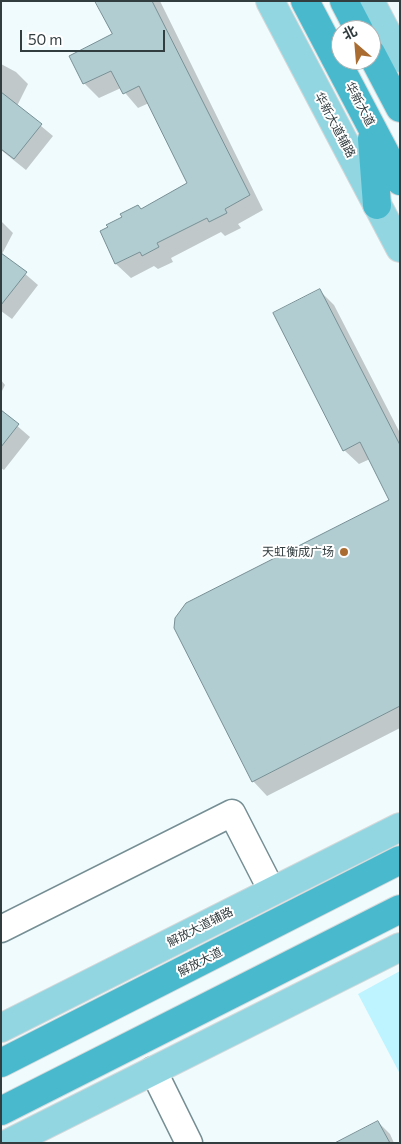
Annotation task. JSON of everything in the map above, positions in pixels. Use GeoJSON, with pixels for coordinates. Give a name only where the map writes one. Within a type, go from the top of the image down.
{"type":"FeatureCollection","features":[{"type":"Feature","properties":{"kind":"highway","name":"华新大道"},"geometry":{"type":"LineString","coordinates":[[305,1],[400,181]]}},
{"type":"Feature","properties":{"kind":"highway"},"geometry":{"type":"LineString","coordinates":[[344,1],[354,20]]}},
{"type":"Feature","properties":{"kind":"highway"},"geometry":{"type":"LineString","coordinates":[[380,70],[400,108]]}},
{"type":"Feature","properties":{"kind":"highway"},"geometry":{"type":"LineString","coordinates":[[372,127],[377,205]]}},
{"type":"Feature","properties":{"kind":"highway","name":"解放大道"},"geometry":{"type":"LineString","coordinates":[[1,1063],[400,860]]}},
{"type":"Feature","properties":{"kind":"highway"},"geometry":{"type":"LineString","coordinates":[[1,1112],[400,909]]}},
{"type":"Feature","properties":{"kind":"main road","name":"华新大道辅路"},"geometry":{"type":"LineString","coordinates":[[270,1],[400,248]]}},
{"type":"Feature","properties":{"kind":"main road"},"geometry":{"type":"LineString","coordinates":[[370,1],[400,58]]}},
{"type":"Feature","properties":{"kind":"main road","name":"解放大道辅路"},"geometry":{"type":"LineString","coordinates":[[1,1028],[400,827]]}},
{"type":"Feature","properties":{"kind":"main road"},"geometry":{"type":"LineString","coordinates":[[9,1143],[400,946]]}},
{"type":"Feature","properties":{"kind":"lane"},"geometry":{"type":"LineString","coordinates":[[1,929],[232,813],[272,891]]}},
{"type":"Feature","properties":{"kind":"lane"},"geometry":{"type":"LineString","coordinates":[[153,1070],[189,1143]]}},
{"type":"Feature","properties":{"kind":"shaded area"},"geometry":{"type":"Polygon","coordinates":[[[400,971],[400,1074],[358,994],[400,971]]]}},
{"type":"Feature","properties":{"kind":"building"},"geometry":{"type":"Polygon","coordinates":[[[95,1],[152,1],[250,195],[225,209],[227,213],[209,222],[207,218],[157,243],[159,247],[142,256],[140,252],[115,264],[100,231],[108,227],[106,225],[122,217],[120,214],[138,205],[141,209],[187,183],[139,86],[123,94],[111,71],[83,84],[69,56],[112,34],[95,1]]]}},
{"type":"Feature","properties":{"kind":"building"},"geometry":{"type":"Polygon","coordinates":[[[1,92],[42,124],[14,159],[1,149],[1,92]]]}},
{"type":"Feature","properties":{"kind":"building"},"geometry":{"type":"Polygon","coordinates":[[[1,253],[27,272],[1,305],[1,253]]]}},
{"type":"Feature","properties":{"kind":"building","name":"天虹衡成广场"},"geometry":{"type":"Polygon","coordinates":[[[320,289],[400,445],[400,706],[252,782],[174,628],[175,618],[186,603],[389,500],[360,442],[343,451],[273,313],[320,289]]]}},
{"type":"Feature","properties":{"kind":"building"},"geometry":{"type":"Polygon","coordinates":[[[1,410],[19,424],[1,447],[1,410]]]}},
{"type":"Feature","properties":{"kind":"building"},"geometry":{"type":"Polygon","coordinates":[[[378,1121],[390,1143],[335,1143],[378,1121]]]}},
{"type":"Feature","properties":{"kind":"place","name":"天虹衡成广场"},"geometry":{"type":"Point","coordinates":[344,552]}}]}
